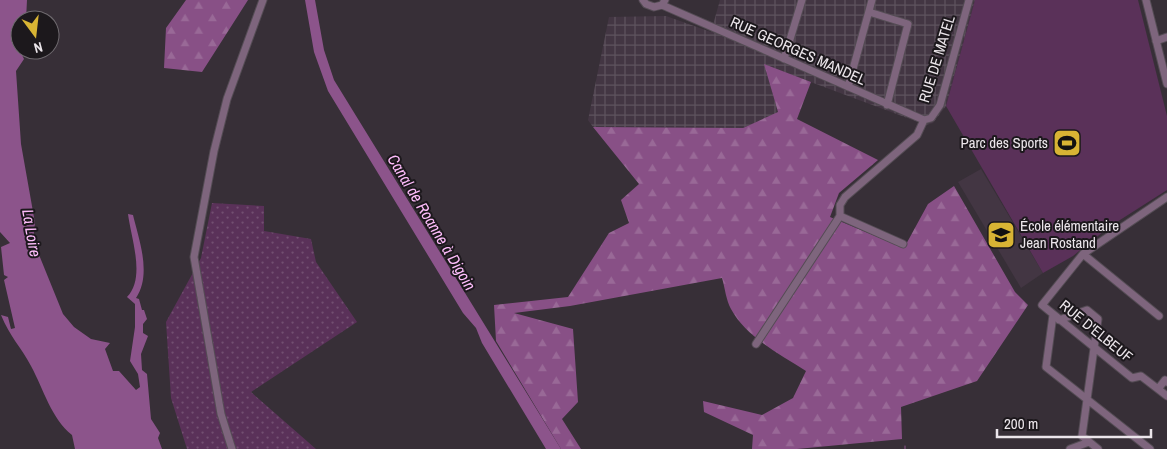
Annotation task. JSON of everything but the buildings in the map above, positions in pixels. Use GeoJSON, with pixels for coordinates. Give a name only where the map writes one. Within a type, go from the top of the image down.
{"type":"FeatureCollection","features":[{"type":"Feature","properties":{"kind":"street"},"geometry":{"type":"LineString","coordinates":[[232,449],[221,414],[195,265],[195,244],[226,99],[263,0]]}},
{"type":"Feature","properties":{"kind":"street","name":"RUE GEORGES MANDEL"},"geometry":{"type":"LineString","coordinates":[[643,0],[650,7],[664,2],[784,59],[924,120]]}},
{"type":"Feature","properties":{"kind":"street"},"geometry":{"type":"LineString","coordinates":[[784,59],[802,0]]}},
{"type":"Feature","properties":{"kind":"street"},"geometry":{"type":"LineString","coordinates":[[848,87],[872,0]]}},
{"type":"Feature","properties":{"kind":"street","name":"RUE DE MATEL"},"geometry":{"type":"LineString","coordinates":[[756,344],[840,216],[840,205],[844,197],[917,135],[924,120],[931,118],[940,105],[969,0]]}},
{"type":"Feature","properties":{"kind":"street"},"geometry":{"type":"LineString","coordinates":[[1146,0],[1167,84]]}},
{"type":"Feature","properties":{"kind":"street"},"geometry":{"type":"LineString","coordinates":[[869,12],[908,24],[887,105]]}},
{"type":"Feature","properties":{"kind":"street"},"geometry":{"type":"LineString","coordinates":[[1156,41],[1167,38]]}},
{"type":"Feature","properties":{"kind":"street"},"geometry":{"type":"LineString","coordinates":[[1159,316],[1083,254],[1167,197]]}},
{"type":"Feature","properties":{"kind":"street"},"geometry":{"type":"LineString","coordinates":[[840,216],[904,244]]}},
{"type":"Feature","properties":{"kind":"street","name":"RUE D'ELBEUF"},"geometry":{"type":"LineString","coordinates":[[1083,254],[1042,305],[1132,378],[1141,376],[1158,389]]}},
{"type":"Feature","properties":{"kind":"street"},"geometry":{"type":"LineString","coordinates":[[1098,449],[1082,436],[1087,399],[1098,319],[1087,310],[1056,318],[1046,367],[1087,399],[1150,449]]}},
{"type":"Feature","properties":{"kind":"street"},"geometry":{"type":"LineString","coordinates":[[1167,382],[1164,380],[1158,389],[1167,396]]}},
{"type":"Feature","properties":{"kind":"street"},"geometry":{"type":"LineString","coordinates":[[1070,449],[1089,442]]}},
{"type":"Feature","properties":{"kind":"shaded area"},"geometry":{"type":"Polygon","coordinates":[[[720,0],[975,0],[946,106],[933,123],[926,125],[765,65],[778,113],[743,128],[593,127],[588,120],[609,17],[666,16],[711,32],[720,0]]]}},
{"type":"Feature","properties":{"kind":"shaded area","name":"Parc des Sports"},"geometry":{"type":"Polygon","coordinates":[[[975,0],[1138,0],[1167,116],[1167,190],[1109,227],[1073,256],[1043,273],[946,106],[975,0]]]}},
{"type":"Feature","properties":{"kind":"shaded area"},"geometry":{"type":"Polygon","coordinates":[[[981,169],[1043,273],[1021,288],[958,182],[981,169]]]}},
{"type":"Feature","properties":{"kind":"shaded area"},"geometry":{"type":"Polygon","coordinates":[[[212,203],[264,206],[264,231],[311,239],[316,262],[357,322],[251,392],[316,449],[187,449],[171,398],[166,322],[201,258],[212,203]]]}},
{"type":"Feature","properties":{"kind":"green space"},"geometry":{"type":"Polygon","coordinates":[[[186,0],[248,0],[202,72],[164,68],[166,28],[186,0]]]}},
{"type":"Feature","properties":{"kind":"green space"},"geometry":{"type":"Polygon","coordinates":[[[764,64],[811,82],[797,119],[878,160],[839,193],[830,217],[904,248],[928,204],[954,186],[1015,292],[1028,305],[977,381],[901,407],[902,439],[797,449],[752,449],[753,435],[704,412],[703,401],[762,415],[793,398],[806,371],[764,344],[745,328],[729,305],[722,278],[570,306],[514,313],[573,329],[578,402],[562,419],[581,449],[561,449],[496,341],[494,305],[568,297],[609,233],[629,223],[621,200],[639,184],[593,127],[743,128],[778,112],[764,64]]]}},
{"type":"Feature","properties":{"kind":"water","name":"La Loire"},"geometry":{"type":"Polygon","coordinates":[[[0,0],[27,0],[26,10],[10,10],[10,60],[23,60],[16,71],[21,144],[35,223],[33,240],[63,314],[74,327],[91,339],[110,343],[105,349],[113,371],[119,371],[136,390],[140,387],[138,374],[130,361],[135,327],[135,304],[127,297],[133,289],[136,279],[136,257],[128,214],[133,215],[141,246],[144,268],[141,289],[136,298],[139,299],[147,319],[143,324],[143,333],[148,336],[141,354],[142,370],[147,374],[151,419],[160,433],[158,438],[162,449],[75,449],[72,435],[53,412],[31,366],[8,330],[1,315],[8,317],[11,329],[15,328],[4,280],[8,277],[4,275],[1,247],[10,243],[0,232],[0,0]]]}},
{"type":"Feature","properties":{"kind":"water"},"geometry":{"type":"Polygon","coordinates":[[[305,0],[315,0],[324,50],[334,80],[561,449],[546,449],[482,343],[476,328],[463,313],[328,91],[314,52],[305,0]]]}},
{"type":"Feature","properties":{"kind":"place","name":"Parc des Sports"},"geometry":{"type":"Point","coordinates":[1067,143]}},
{"type":"Feature","properties":{"kind":"place","name":"École élémentaire Jean Rostand"},"geometry":{"type":"Point","coordinates":[1001,235]}},
{"type":"Feature","properties":{"kind":"water label","name":"Canal de Roanne à Digoin"},"geometry":{"type":"Point","coordinates":[432,222]}}]}
